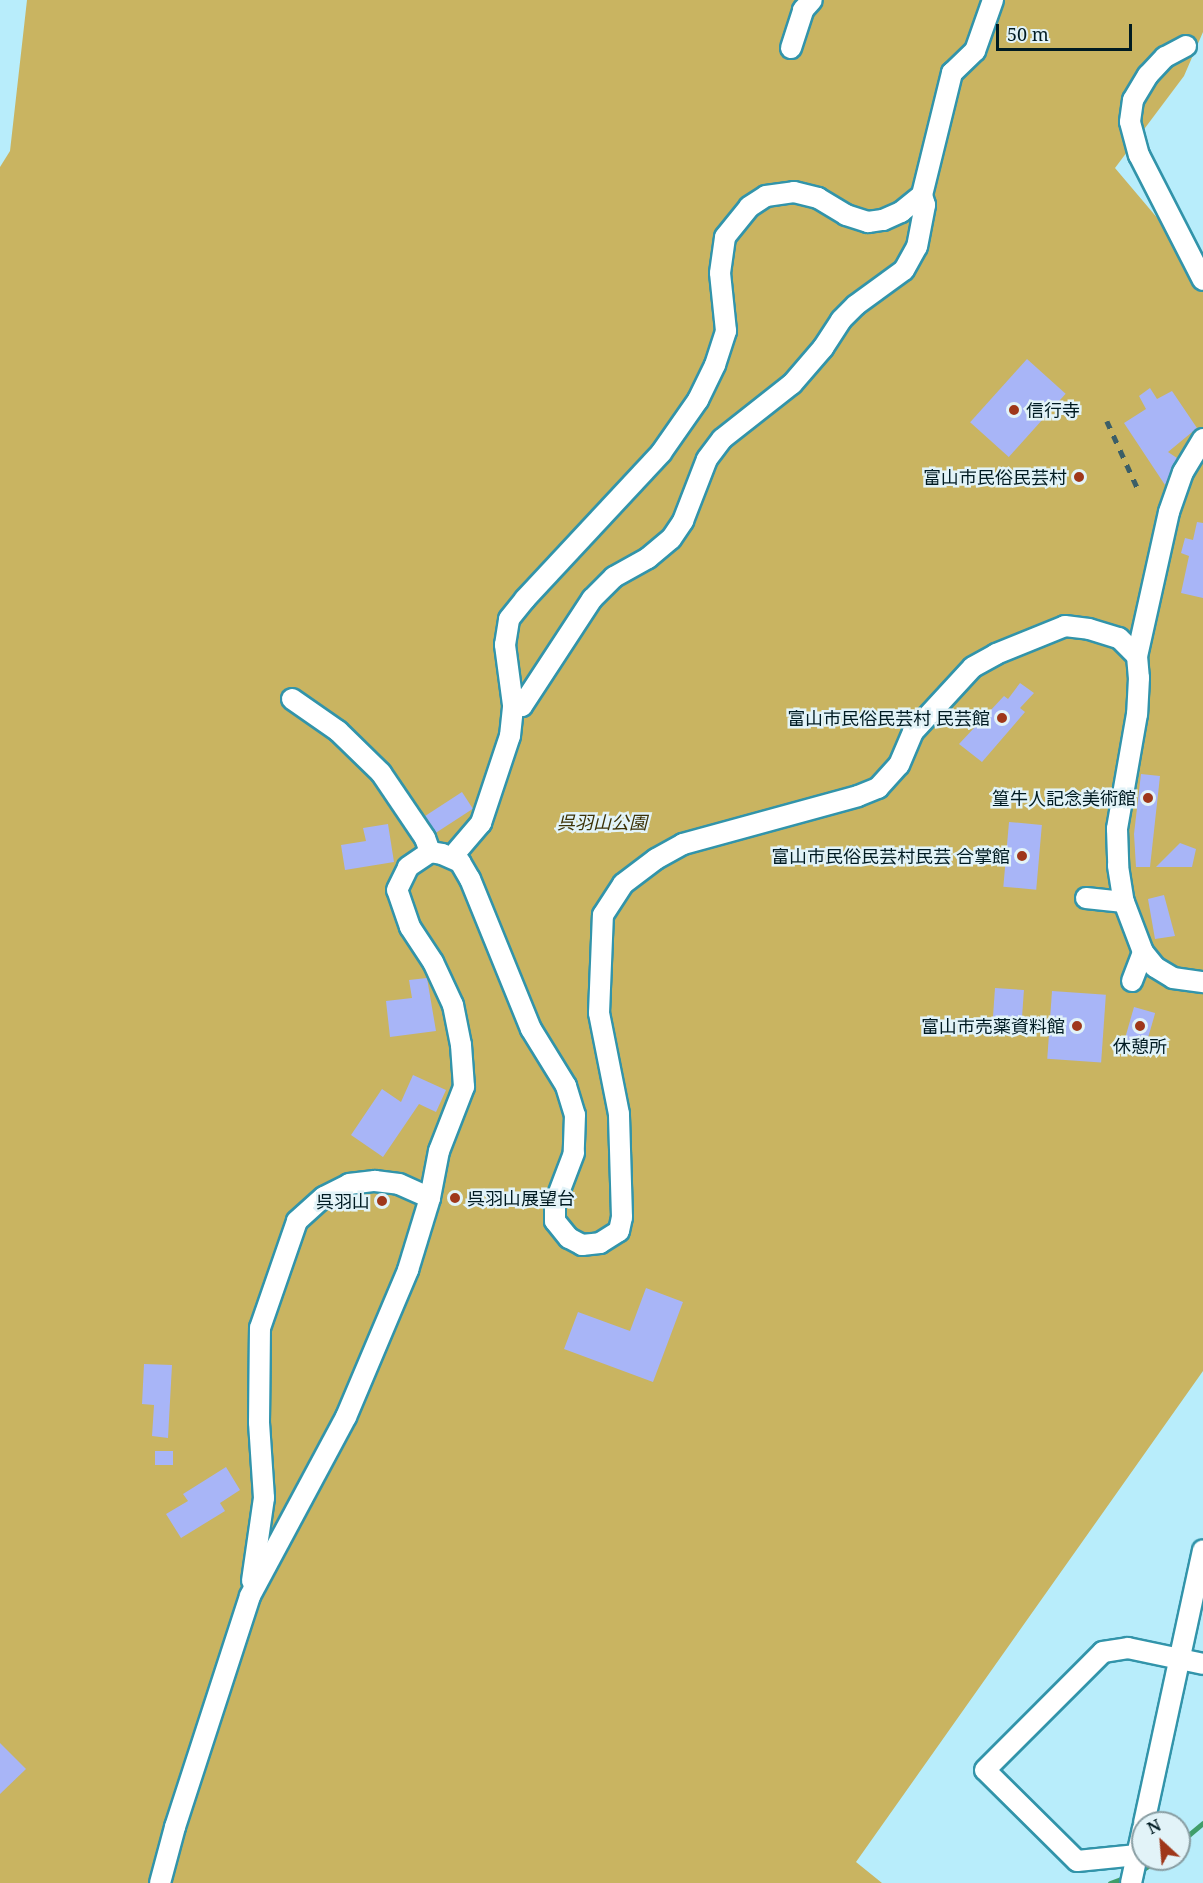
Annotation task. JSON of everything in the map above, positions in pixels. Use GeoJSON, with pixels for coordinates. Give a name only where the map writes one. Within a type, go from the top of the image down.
{"type":"FeatureCollection","features":[{"type":"Feature","properties":{"kind":"street"},"geometry":{"type":"LineString","coordinates":[[791,48],[803,10],[812,0]]}},
{"type":"Feature","properties":{"kind":"street"},"geometry":{"type":"LineString","coordinates":[[513,705],[522,706],[592,599],[614,577],[648,558],[671,539],[683,521],[707,459],[722,439],[792,384],[823,348],[841,320],[856,305],[904,270],[917,247],[925,205],[922,195],[952,73],[975,51],[993,0]]}},
{"type":"Feature","properties":{"kind":"street"},"geometry":{"type":"LineString","coordinates":[[1185,46],[1165,57],[1148,75],[1133,100],[1130,122],[1139,155],[1203,280]]}},
{"type":"Feature","properties":{"kind":"street"},"geometry":{"type":"LineString","coordinates":[[452,857],[482,823],[510,736],[513,705],[505,645],[509,620],[525,599],[661,453],[698,400],[715,365],[726,331],[720,273],[725,237],[749,207],[766,196],[794,192],[818,198],[846,215],[867,222],[883,220],[901,212],[922,195]]}},
{"type":"Feature","properties":{"kind":"street"},"geometry":{"type":"LineString","coordinates":[[1203,439],[1165,506],[1137,656],[1139,678],[1137,714],[1116,829],[1118,866],[1124,902],[1143,952],[1155,967],[1173,978],[1203,982]]}},
{"type":"Feature","properties":{"kind":"street"},"geometry":{"type":"LineString","coordinates":[[250,1596],[346,1417],[408,1270],[430,1198],[439,1151],[464,1087],[461,1045],[453,1005],[433,962],[410,927],[397,890],[408,867],[430,852],[452,857],[460,862],[470,879],[531,1029],[566,1086],[575,1115],[574,1153],[555,1203],[555,1221],[568,1238],[582,1245],[600,1243],[619,1231],[622,1217],[619,1114],[599,1013],[603,915],[623,884],[656,859],[682,844],[858,796],[878,788],[899,765],[913,732],[973,667],[996,654],[1065,626],[1089,629],[1119,638],[1137,656]]}},
{"type":"Feature","properties":{"kind":"street"},"geometry":{"type":"LineString","coordinates":[[292,699],[338,731],[381,773],[425,838],[430,852]]}},
{"type":"Feature","properties":{"kind":"street"},"geometry":{"type":"LineString","coordinates":[[1086,898],[1124,902]]}},
{"type":"Feature","properties":{"kind":"street"},"geometry":{"type":"LineString","coordinates":[[1132,981],[1143,952]]}},
{"type":"Feature","properties":{"kind":"street"},"geometry":{"type":"LineString","coordinates":[[160,1883],[175,1827],[250,1596],[264,1498],[259,1422],[260,1328],[297,1221],[324,1197],[350,1184],[375,1181],[399,1184],[430,1198]]}},
{"type":"Feature","properties":{"kind":"street"},"geometry":{"type":"LineString","coordinates":[[1147,1811],[1203,1550]]}},
{"type":"Feature","properties":{"kind":"street"},"geometry":{"type":"LineString","coordinates":[[1131,1856],[1077,1861],[985,1770],[1103,1652],[1128,1648],[1203,1664]]}},
{"type":"Feature","properties":{"kind":"green space","name":"呉羽山公園"},"geometry":{"type":"Polygon","coordinates":[[[27,0],[1203,0],[1203,32],[1184,76],[1115,168],[1203,272],[1203,1371],[856,1862],[882,1883],[0,1883],[0,167],[10,151],[27,0]]]}},
{"type":"Feature","properties":{"kind":"building","name":"信行寺"},"geometry":{"type":"Polygon","coordinates":[[[1027,359],[1066,394],[1009,457],[970,422],[1027,359]]]}},
{"type":"Feature","properties":{"kind":"building"},"geometry":{"type":"Polygon","coordinates":[[[1150,388],[1157,399],[1172,391],[1197,428],[1168,452],[1177,458],[1165,485],[1124,423],[1146,409],[1139,396],[1150,388]]]}},
{"type":"Feature","properties":{"kind":"building"},"geometry":{"type":"Polygon","coordinates":[[[1197,522],[1203,523],[1203,598],[1181,593],[1189,556],[1181,553],[1185,538],[1193,540],[1197,522]]]}},
{"type":"Feature","properties":{"kind":"building","name":"富山市民俗民芸村 民芸館"},"geometry":{"type":"Polygon","coordinates":[[[1020,683],[1034,693],[1020,708],[1025,712],[982,762],[959,744],[1004,696],[1008,699],[1020,683]]]}},
{"type":"Feature","properties":{"kind":"building","name":"篁牛人記念美術館"},"geometry":{"type":"Polygon","coordinates":[[[1141,774],[1160,776],[1150,867],[1136,867],[1134,834],[1141,774]]]}},
{"type":"Feature","properties":{"kind":"building"},"geometry":{"type":"Polygon","coordinates":[[[462,792],[473,809],[436,833],[425,816],[462,792]]]}},
{"type":"Feature","properties":{"kind":"building","name":"富山市民俗民芸村民芸 合掌館"},"geometry":{"type":"Polygon","coordinates":[[[1009,822],[1042,825],[1036,890],[1003,887],[1009,822]]]}},
{"type":"Feature","properties":{"kind":"building"},"geometry":{"type":"Polygon","coordinates":[[[388,824],[394,862],[345,870],[341,845],[366,841],[363,828],[388,824]]]}},
{"type":"Feature","properties":{"kind":"building"},"geometry":{"type":"Polygon","coordinates":[[[1180,843],[1196,849],[1192,867],[1156,867],[1180,843]]]}},
{"type":"Feature","properties":{"kind":"building"},"geometry":{"type":"Polygon","coordinates":[[[1164,895],[1175,936],[1155,939],[1148,899],[1164,895]]]}},
{"type":"Feature","properties":{"kind":"building"},"geometry":{"type":"Polygon","coordinates":[[[427,978],[436,1031],[390,1037],[386,1001],[412,998],[409,980],[427,978]]]}},
{"type":"Feature","properties":{"kind":"building"},"geometry":{"type":"Polygon","coordinates":[[[995,988],[1024,990],[1022,1023],[993,1021],[995,988]]]}},
{"type":"Feature","properties":{"kind":"building","name":"富山市売薬資料館"},"geometry":{"type":"Polygon","coordinates":[[[1052,991],[1106,995],[1101,1063],[1047,1059],[1052,991]]]}},
{"type":"Feature","properties":{"kind":"building","name":"休憩所"},"geometry":{"type":"Polygon","coordinates":[[[1134,1007],[1155,1013],[1146,1046],[1125,1040],[1134,1007]]]}},
{"type":"Feature","properties":{"kind":"building"},"geometry":{"type":"Polygon","coordinates":[[[413,1075],[446,1090],[436,1112],[419,1104],[383,1157],[351,1135],[382,1089],[401,1102],[413,1075]]]}},
{"type":"Feature","properties":{"kind":"building"},"geometry":{"type":"Polygon","coordinates":[[[646,1288],[683,1302],[653,1382],[564,1349],[578,1312],[630,1331],[646,1288]]]}},
{"type":"Feature","properties":{"kind":"building"},"geometry":{"type":"Polygon","coordinates":[[[144,1364],[172,1365],[168,1438],[152,1436],[154,1405],[142,1404],[144,1364]]]}},
{"type":"Feature","properties":{"kind":"building"},"geometry":{"type":"Polygon","coordinates":[[[155,1451],[173,1451],[173,1465],[155,1465],[155,1451]]]}},
{"type":"Feature","properties":{"kind":"building"},"geometry":{"type":"Polygon","coordinates":[[[226,1467],[240,1490],[220,1503],[225,1511],[181,1538],[166,1514],[188,1501],[183,1494],[226,1467]]]}},
{"type":"Feature","properties":{"kind":"building"},"geometry":{"type":"Polygon","coordinates":[[[0,1743],[26,1769],[0,1794],[0,1743]]]}},
{"type":"Feature","properties":{"kind":"waterway"},"geometry":{"type":"LineString","coordinates":[[1191,1833],[1203,1823]]}},
{"type":"Feature","properties":{"kind":"waterway"},"geometry":{"type":"LineString","coordinates":[[1110,1883],[1129,1876]]}},
{"type":"Feature","properties":{"kind":"railway"},"geometry":{"type":"LineString","coordinates":[[1107,421],[1138,489]]}},
{"type":"Feature","properties":{"kind":"place","name":"信行寺"},"geometry":{"type":"Point","coordinates":[1014,410]}},
{"type":"Feature","properties":{"kind":"place","name":"富山市民俗民芸村"},"geometry":{"type":"Point","coordinates":[1079,477]}},
{"type":"Feature","properties":{"kind":"place","name":"富山市民俗民芸村 民芸館"},"geometry":{"type":"Point","coordinates":[1002,718]}},
{"type":"Feature","properties":{"kind":"place","name":"篁牛人記念美術館"},"geometry":{"type":"Point","coordinates":[1148,798]}},
{"type":"Feature","properties":{"kind":"place","name":"富山市民俗民芸村民芸 合掌館"},"geometry":{"type":"Point","coordinates":[1022,856]}},
{"type":"Feature","properties":{"kind":"place","name":"富山市売薬資料館"},"geometry":{"type":"Point","coordinates":[1077,1026]}},
{"type":"Feature","properties":{"kind":"place","name":"休憩所"},"geometry":{"type":"Point","coordinates":[1140,1026]}},
{"type":"Feature","properties":{"kind":"place","name":"呉羽山展望台"},"geometry":{"type":"Point","coordinates":[455,1198]}},
{"type":"Feature","properties":{"kind":"place","name":"呉羽山"},"geometry":{"type":"Point","coordinates":[382,1201]}}]}
